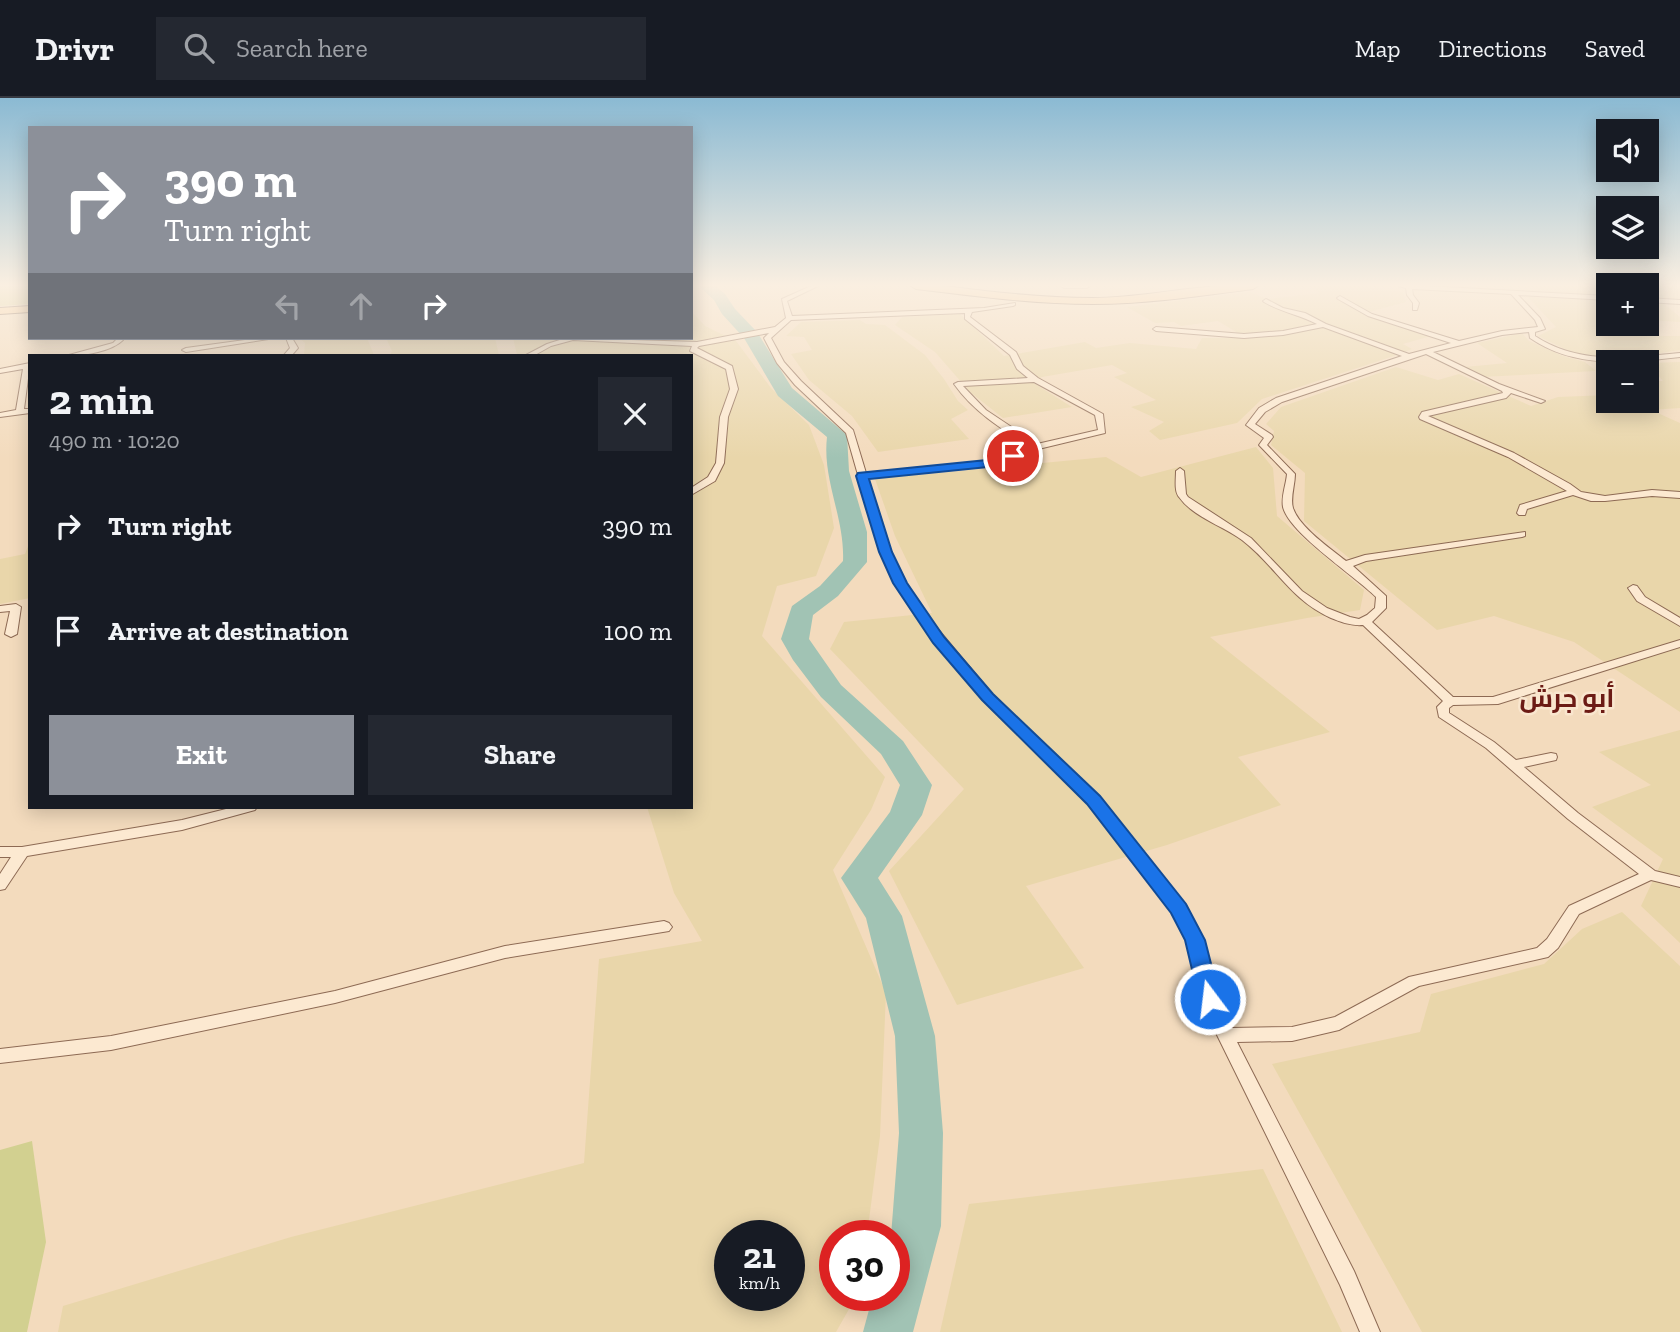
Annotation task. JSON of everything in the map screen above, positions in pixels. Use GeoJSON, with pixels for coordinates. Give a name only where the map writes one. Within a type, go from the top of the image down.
{"type":"FeatureCollection","features":[{"type":"Feature","properties":{"kind":"street"},"geometry":{"type":"LineString","coordinates":[[92,353],[116,344]]}},
{"type":"Feature","properties":{"kind":"street"},"geometry":{"type":"LineString","coordinates":[[184,352],[236,344]]}},
{"type":"Feature","properties":{"kind":"street"},"geometry":{"type":"LineString","coordinates":[[532,354],[554,344]]}},
{"type":"Feature","properties":{"kind":"street"},"geometry":{"type":"LineString","coordinates":[[688,344],[697,344]]}},
{"type":"Feature","properties":{"kind":"street"},"geometry":{"type":"LineString","coordinates":[[693,491],[705,485],[717,472],[724,435],[724,417],[734,389],[729,368],[693,349],[697,344]]}},
{"type":"Feature","properties":{"kind":"street"},"geometry":{"type":"LineString","coordinates":[[770,344],[798,383],[850,432],[892,568],[939,640],[988,697],[1093,800],[1179,909],[1195,940],[1210,999],[1225,1035],[1347,1278],[1370,1332]]}},
{"type":"Feature","properties":{"kind":"street"},"geometry":{"type":"LineString","coordinates":[[862,476],[988,463],[1036,447],[1102,431],[1099,414],[1035,380],[1020,367],[1013,354],[1000,344]]}},
{"type":"Feature","properties":{"kind":"street"},"geometry":{"type":"LineString","coordinates":[[1375,344],[1409,356]]}},
{"type":"Feature","properties":{"kind":"street"},"geometry":{"type":"LineString","coordinates":[[1180,471],[1181,494],[1185,499],[1252,544],[1295,592],[1323,611],[1357,623],[1366,622],[1381,608],[1383,602],[1373,587],[1313,540],[1291,515],[1288,508],[1291,474],[1262,445],[1269,437],[1250,425],[1262,410],[1279,400],[1409,356],[1456,344]]}},
{"type":"Feature","properties":{"kind":"street"},"geometry":{"type":"LineString","coordinates":[[1542,344],[1579,357],[1618,359],[1680,355]]}},
{"type":"Feature","properties":{"kind":"street"},"geometry":{"type":"LineString","coordinates":[[1427,352],[1506,390],[1541,401]]}},
{"type":"Feature","properties":{"kind":"street"},"geometry":{"type":"LineString","coordinates":[[0,370],[28,365],[25,411],[0,415]]}},
{"type":"Feature","properties":{"kind":"street"},"geometry":{"type":"LineString","coordinates":[[1035,380],[958,384],[980,408],[1036,447]]}},
{"type":"Feature","properties":{"kind":"street"},"geometry":{"type":"LineString","coordinates":[[1506,390],[1507,394],[1503,396],[1425,414],[1423,417],[1511,455],[1567,486],[1572,492]]}},
{"type":"Feature","properties":{"kind":"street"},"geometry":{"type":"LineString","coordinates":[[1522,513],[1523,508],[1572,492],[1602,498],[1656,491],[1680,495]]}},
{"type":"Feature","properties":{"kind":"street"},"geometry":{"type":"LineString","coordinates":[[1348,565],[1365,558],[1522,534]]}},
{"type":"Feature","properties":{"kind":"street"},"geometry":{"type":"LineString","coordinates":[[1633,588],[1641,599],[1680,622]]}},
{"type":"Feature","properties":{"kind":"street"},"geometry":{"type":"LineString","coordinates":[[0,609],[16,607],[11,634]]}},
{"type":"Feature","properties":{"kind":"street"},"geometry":{"type":"LineString","coordinates":[[1366,622],[1450,701],[1472,703],[1494,701],[1680,643]]}},
{"type":"Feature","properties":{"kind":"street"},"geometry":{"type":"LineString","coordinates":[[1450,701],[1443,707],[1443,714],[1490,745],[1573,816],[1650,875],[1680,882]]}},
{"type":"Feature","properties":{"kind":"street"},"geometry":{"type":"LineString","coordinates":[[1514,765],[1551,757]]}},
{"type":"Feature","properties":{"kind":"street"},"geometry":{"type":"LineString","coordinates":[[0,852],[23,852],[182,825],[242,809]]}},
{"type":"Feature","properties":{"kind":"street"},"geometry":{"type":"LineString","coordinates":[[0,885],[23,852]]}},
{"type":"Feature","properties":{"kind":"street"},"geometry":{"type":"LineString","coordinates":[[1225,1035],[1292,1034],[1339,1023],[1415,981],[1542,953],[1554,945],[1567,918],[1574,910],[1650,875]]}},
{"type":"Feature","properties":{"kind":"street"},"geometry":{"type":"LineString","coordinates":[[0,1056],[111,1043],[335,997],[505,952],[664,927]]}},
{"type":"Feature","properties":{"kind":"shaded area"},"geometry":{"type":"Polygon","coordinates":[[[305,344],[369,344],[374,354],[304,354],[305,344]]]}},
{"type":"Feature","properties":{"kind":"shaded area"},"geometry":{"type":"Polygon","coordinates":[[[389,344],[496,344],[499,354],[390,354],[389,344]]]}},
{"type":"Feature","properties":{"kind":"shaded area"},"geometry":{"type":"Polygon","coordinates":[[[514,344],[738,344],[771,388],[809,425],[824,465],[834,528],[816,576],[777,586],[762,636],[885,777],[871,810],[833,870],[886,993],[880,1136],[869,1220],[819,1220],[819,1311],[848,1311],[836,1332],[58,1332],[63,1306],[291,1237],[584,1163],[599,959],[702,941],[674,893],[648,809],[693,809],[693,354],[517,354],[514,344]]]}},
{"type":"Feature","properties":{"kind":"shaded area"},"geometry":{"type":"Polygon","coordinates":[[[808,344],[910,344],[925,355],[958,401],[968,410],[951,419],[969,439],[878,452],[852,416],[809,380],[791,354],[812,350],[808,344]]]}},
{"type":"Feature","properties":{"kind":"shaded area"},"geometry":{"type":"Polygon","coordinates":[[[923,344],[991,344],[1004,356],[1076,344],[1088,344],[1096,348],[1136,344],[1196,349],[1199,344],[1404,344],[1412,349],[1262,399],[1237,423],[1160,440],[1149,431],[1164,422],[1131,407],[1156,400],[1114,377],[1127,373],[1112,365],[1042,377],[1032,382],[1072,407],[1003,418],[970,392],[935,352],[923,344]]]}},
{"type":"Feature","properties":{"kind":"shaded area"},"geometry":{"type":"Polygon","coordinates":[[[1478,344],[1535,344],[1585,362],[1596,371],[1481,377],[1465,367],[1507,363],[1478,344]]]}},
{"type":"Feature","properties":{"kind":"shaded area"},"geometry":{"type":"Polygon","coordinates":[[[1554,344],[1680,344],[1680,350],[1659,353],[1659,350],[1596,350],[1596,356],[1571,352],[1554,344]]]}},
{"type":"Feature","properties":{"kind":"shaded area"},"geometry":{"type":"Polygon","coordinates":[[[1680,362],[1680,408],[1659,409],[1659,381],[1663,381],[1659,376],[1659,363],[1680,362]]]}},
{"type":"Feature","properties":{"kind":"shaded area"},"geometry":{"type":"Polygon","coordinates":[[[1396,367],[1438,380],[1459,374],[1531,406],[1558,397],[1596,395],[1596,413],[1658,413],[1680,423],[1680,712],[1574,642],[1494,616],[1437,630],[1304,521],[1305,473],[1271,445],[1274,431],[1266,424],[1281,407],[1396,367]]]}},
{"type":"Feature","properties":{"kind":"shaded area"},"geometry":{"type":"Polygon","coordinates":[[[1256,447],[1273,468],[1277,516],[1364,590],[1360,610],[1210,637],[1330,732],[1238,757],[1281,805],[1167,845],[1026,886],[1084,968],[957,1005],[889,871],[964,789],[830,649],[844,622],[932,613],[895,536],[875,479],[1106,457],[1141,477],[1256,447]]]}},
{"type":"Feature","properties":{"kind":"shaded area"},"geometry":{"type":"Polygon","coordinates":[[[28,546],[28,598],[0,604],[0,559],[25,554],[28,546]]]}},
{"type":"Feature","properties":{"kind":"shaded area"},"geometry":{"type":"Polygon","coordinates":[[[1680,730],[1680,943],[1641,906],[1663,859],[1592,807],[1651,785],[1599,752],[1680,730]]]}},
{"type":"Feature","properties":{"kind":"shaded area"},"geometry":{"type":"Polygon","coordinates":[[[1622,912],[1680,966],[1680,1332],[1422,1332],[1272,1064],[1420,1032],[1431,994],[1544,964],[1582,929],[1622,912]]]}},
{"type":"Feature","properties":{"kind":"shaded area"},"geometry":{"type":"Polygon","coordinates":[[[32,1141],[46,1242],[27,1332],[0,1332],[0,1150],[32,1141]]]}},
{"type":"Feature","properties":{"kind":"shaded area"},"geometry":{"type":"Polygon","coordinates":[[[1263,1169],[1342,1332],[940,1332],[969,1204],[1263,1169]]]}},
{"type":"Feature","properties":{"kind":"waterway"},"geometry":{"type":"LineString","coordinates":[[756,344],[785,392],[837,435],[838,471],[855,532],[855,562],[829,591],[801,612],[795,639],[831,691],[892,748],[916,785],[905,815],[859,878],[884,916],[915,1036],[921,1133],[917,1226],[888,1332]]}},
{"type":"Feature","properties":{"kind":"district","name":"أبو جرش"},"geometry":{"type":"Point","coordinates":[1567,698]}},
{"type":"Feature","properties":{"kind":"route"},"geometry":{"type":"LineString","coordinates":[[1013,456],[988,463],[862,476],[885,552],[900,583],[923,618],[961,667],[988,697],[1081,786],[1179,909],[1195,940],[1210,999]]}}]}
